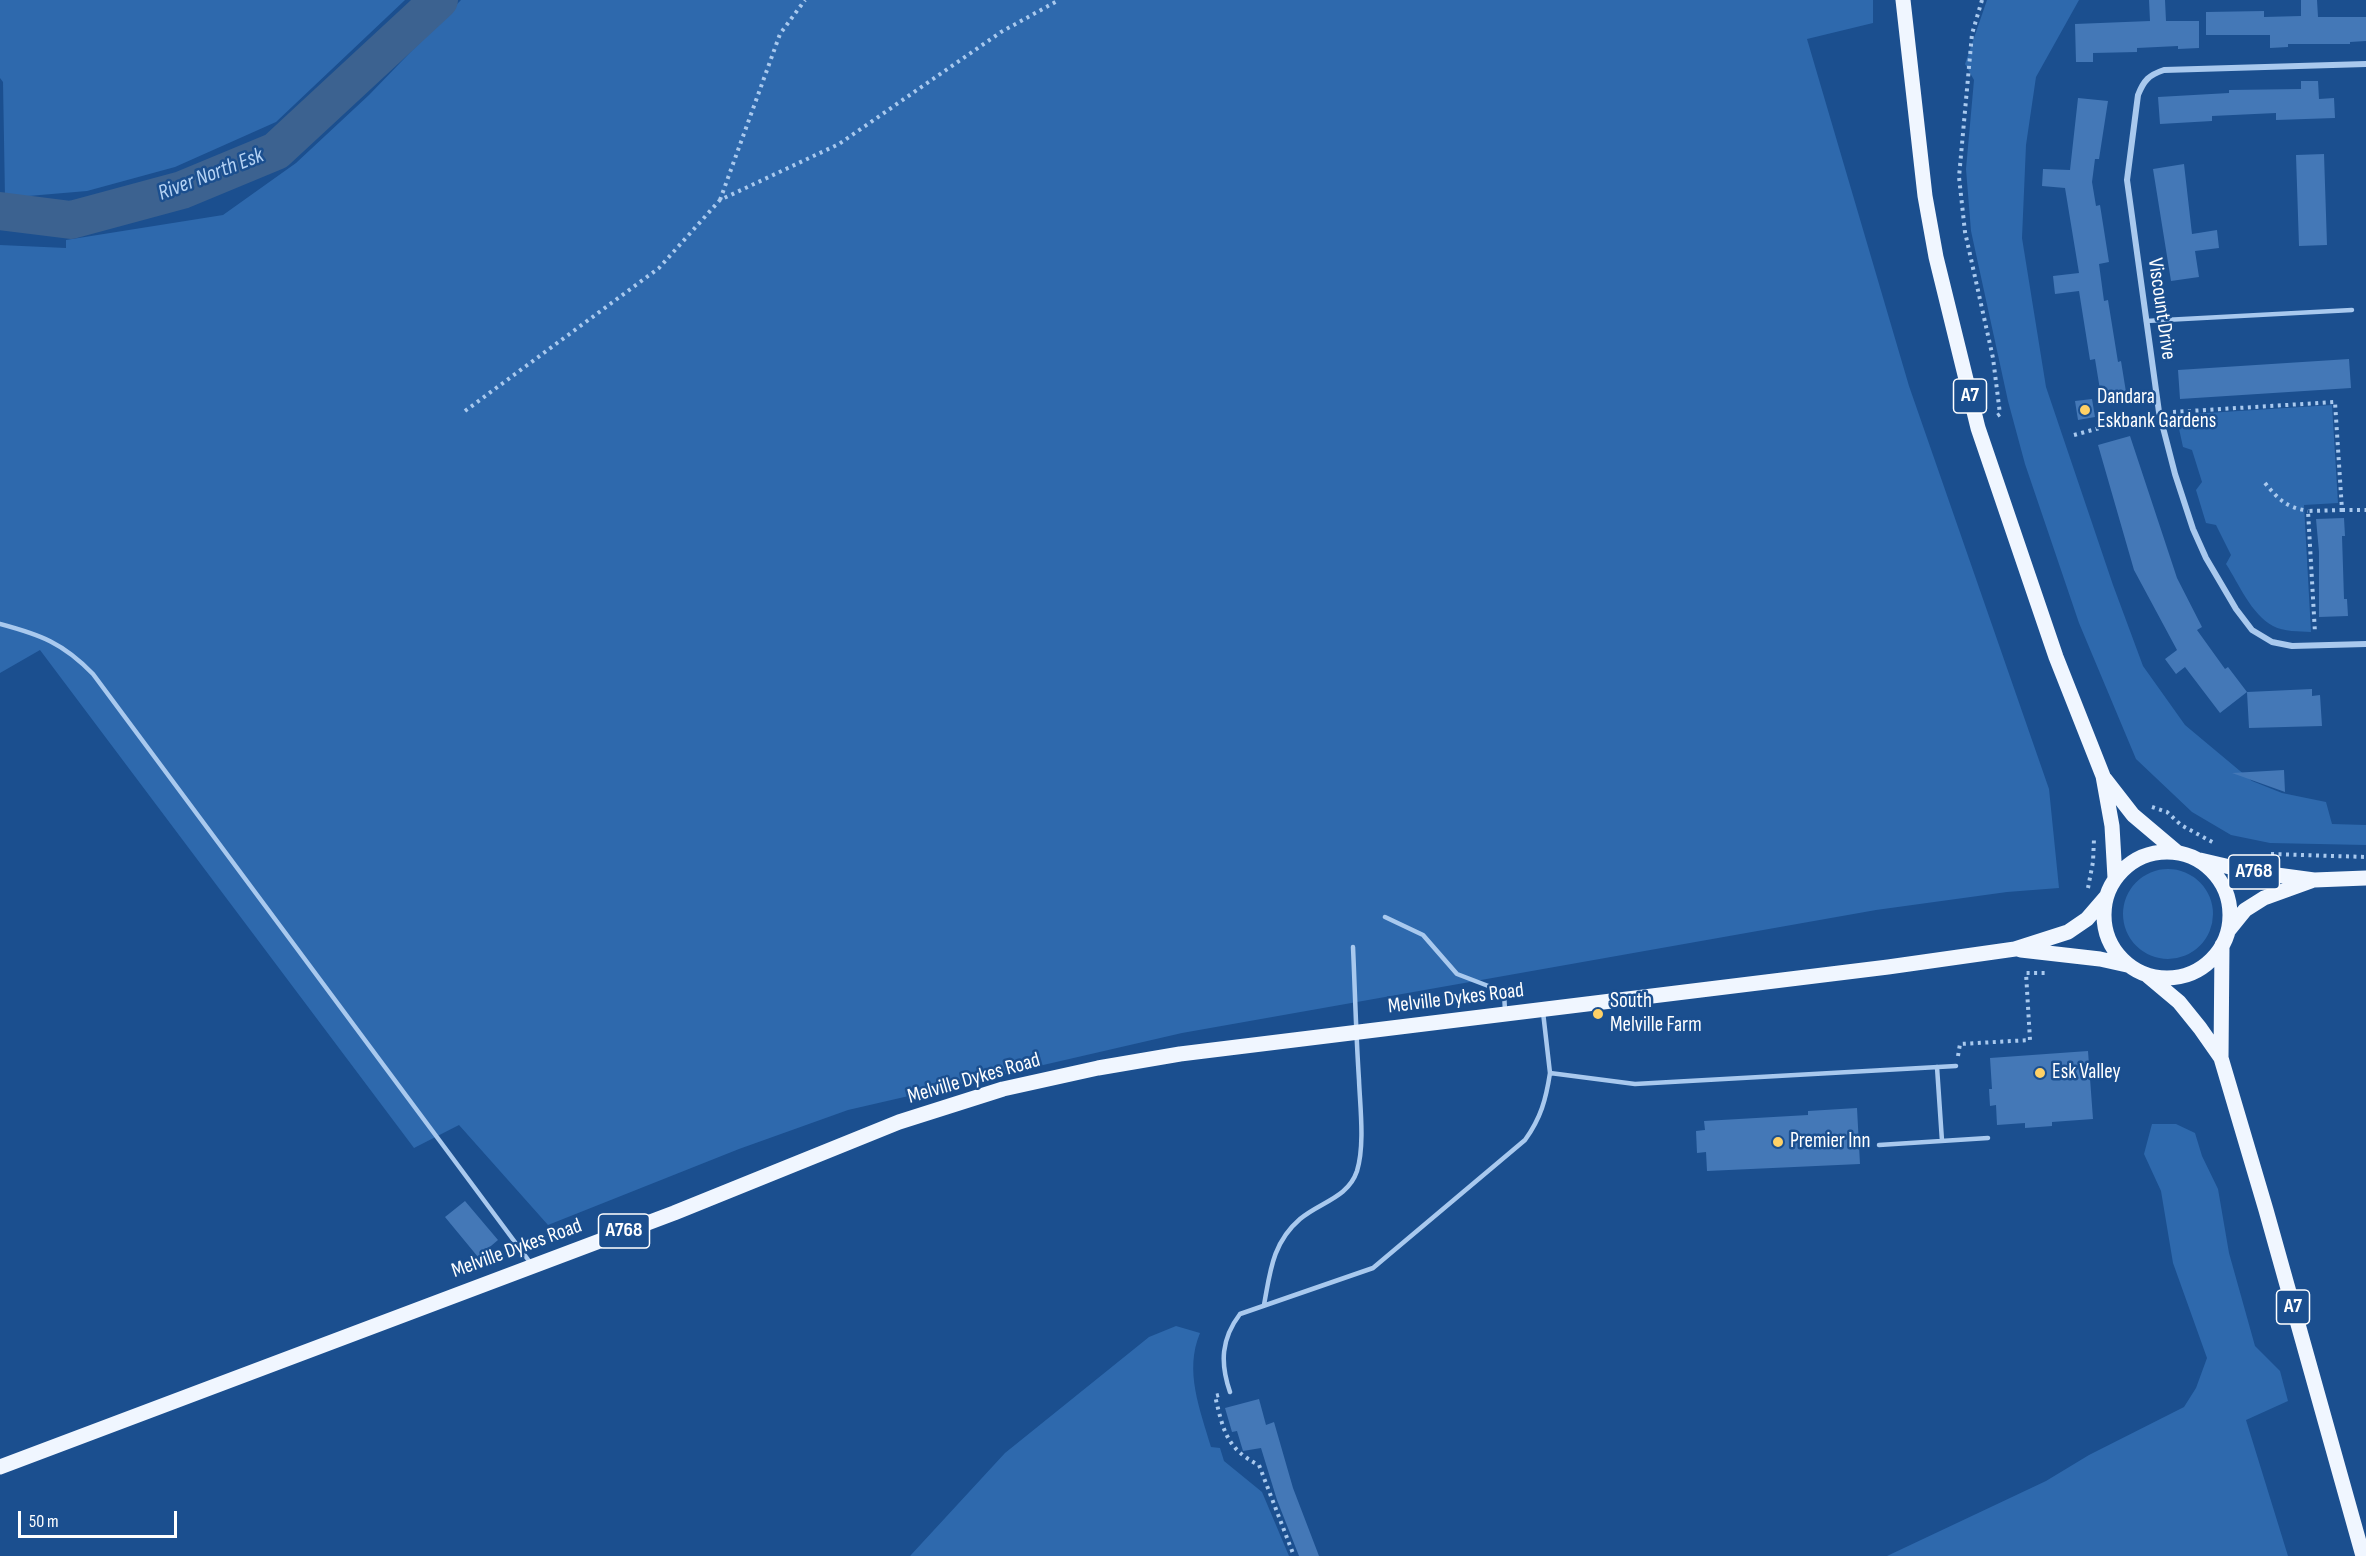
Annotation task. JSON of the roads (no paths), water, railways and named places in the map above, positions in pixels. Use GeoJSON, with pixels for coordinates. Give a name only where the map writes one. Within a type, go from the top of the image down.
{"type":"FeatureCollection","features":[{"type":"Feature","properties":{"kind":"main road","name":"A7"},"geometry":{"type":"LineString","coordinates":[[1903,0],[1936,257],[1978,428],[2056,657],[2103,776],[2112,826],[2115,878]]}},
{"type":"Feature","properties":{"kind":"main road","name":"A7"},"geometry":{"type":"LineString","coordinates":[[2103,776],[2133,815],[2178,853]]}},
{"type":"Feature","properties":{"kind":"main road"},"geometry":{"type":"LineString","coordinates":[[2160,852],[2178,853],[2194,858],[2209,868],[2220,881],[2227,897],[2230,914],[2225,938],[2209,963],[2190,974],[2168,978],[2146,975],[2127,965],[2111,946],[2103,922],[2106,897],[2115,878],[2128,865],[2143,856],[2160,852]]}},
{"type":"Feature","properties":{"kind":"main road","name":"A768"},"geometry":{"type":"LineString","coordinates":[[2194,858],[2247,871],[2314,880],[2366,878]]}},
{"type":"Feature","properties":{"kind":"main road","name":"A768"},"geometry":{"type":"LineString","coordinates":[[2225,938],[2245,910],[2264,898],[2314,880]]}},
{"type":"Feature","properties":{"kind":"main road","name":"Melville Dykes Road"},"geometry":{"type":"LineString","coordinates":[[0,1467],[674,1213],[899,1122],[1003,1089],[1180,1053],[1543,1010],[2015,949],[2068,932],[2087,919],[2106,897]]}},
{"type":"Feature","properties":{"kind":"main road","name":"A7"},"geometry":{"type":"LineString","coordinates":[[2225,938],[2221,1058],[2363,1556]]}},
{"type":"Feature","properties":{"kind":"main road","name":"Melville Dykes Road"},"geometry":{"type":"LineString","coordinates":[[2015,949],[2100,959],[2127,965]]}},
{"type":"Feature","properties":{"kind":"main road","name":"A7"},"geometry":{"type":"LineString","coordinates":[[2146,975],[2179,1002],[2221,1058]]}},
{"type":"Feature","properties":{"kind":"street","name":"Viscount Drive"},"geometry":{"type":"LineString","coordinates":[[2366,64],[2164,70],[2151,74],[2143,82],[2138,95],[2127,180],[2159,412],[2175,474],[2193,529],[2206,558],[2236,609],[2253,630],[2272,642],[2292,646],[2366,644]]}},
{"type":"Feature","properties":{"kind":"lane"},"geometry":{"type":"LineString","coordinates":[[2146,321],[2352,310]]}},
{"type":"Feature","properties":{"kind":"lane"},"geometry":{"type":"LineString","coordinates":[[0,624],[38,634],[74,654],[93,674],[532,1265]]}},
{"type":"Feature","properties":{"kind":"lane"},"geometry":{"type":"LineString","coordinates":[[1385,917],[1423,935],[1457,974],[1504,992],[1505,1014]]}},
{"type":"Feature","properties":{"kind":"lane"},"geometry":{"type":"LineString","coordinates":[[1264,1305],[1273,1256],[1286,1235],[1299,1220],[1342,1195],[1357,1172],[1360,1147],[1353,947]]}},
{"type":"Feature","properties":{"kind":"lane"},"geometry":{"type":"LineString","coordinates":[[1230,1392],[1222,1370],[1224,1352],[1231,1326],[1240,1314],[1373,1268],[1525,1140],[1538,1123],[1546,1100],[1550,1072],[1543,1010]]}},
{"type":"Feature","properties":{"kind":"lane"},"geometry":{"type":"LineString","coordinates":[[1550,1072],[1635,1084],[1956,1066]]}},
{"type":"Feature","properties":{"kind":"lane"},"geometry":{"type":"LineString","coordinates":[[1937,1067],[1942,1141]]}},
{"type":"Feature","properties":{"kind":"lane"},"geometry":{"type":"LineString","coordinates":[[1879,1145],[1988,1138]]}},
{"type":"Feature","properties":{"kind":"waterway","name":"River North Esk"},"geometry":{"type":"LineString","coordinates":[[0,211],[71,220],[182,190],[276,151],[439,0]]}},
{"type":"Feature","properties":{"kind":"place","name":"Dandara Eskbank Gardens"},"geometry":{"type":"Point","coordinates":[2085,410]}},
{"type":"Feature","properties":{"kind":"place","name":"South Melville Farm"},"geometry":{"type":"Point","coordinates":[1598,1014]}},
{"type":"Feature","properties":{"kind":"place","name":"Esk Valley"},"geometry":{"type":"Point","coordinates":[2040,1073]}},
{"type":"Feature","properties":{"kind":"place","name":"Premier Inn"},"geometry":{"type":"Point","coordinates":[1778,1142]}}]}
